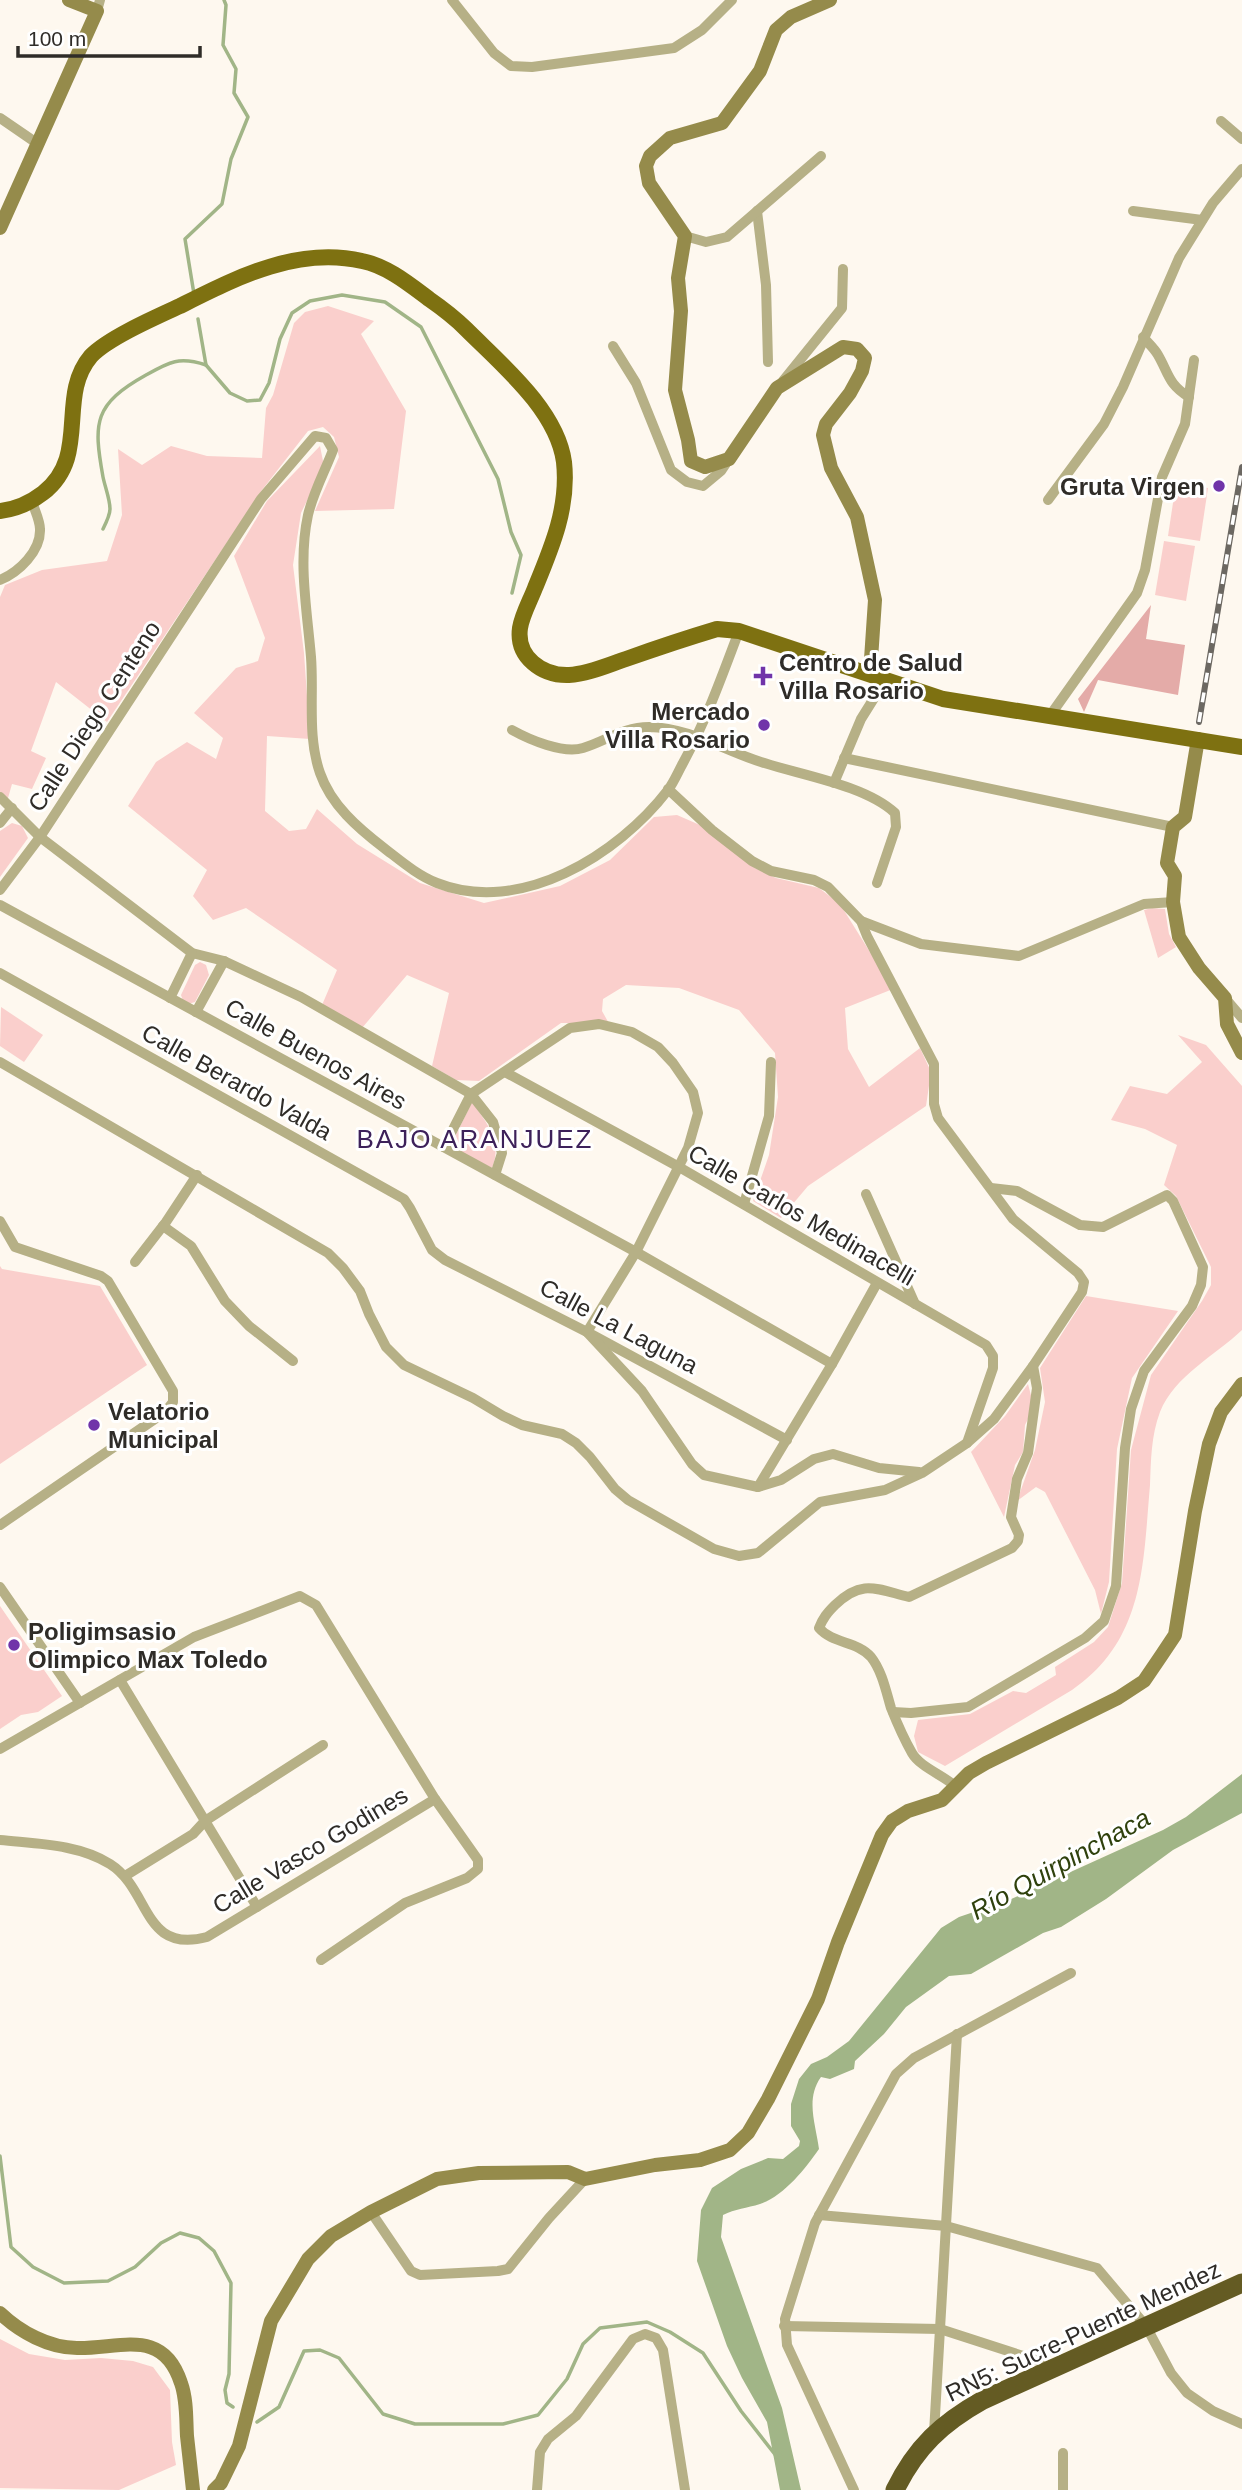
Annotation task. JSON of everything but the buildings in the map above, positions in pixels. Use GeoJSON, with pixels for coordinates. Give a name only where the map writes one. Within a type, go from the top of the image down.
{"type":"FeatureCollection","features":[{"type":"Feature","properties":{"kind":"highway","name":"RN5: Sucre-Puente Mendez"},"geometry":{"type":"LineString","coordinates":[[895,2490],[919,2450],[952,2418],[983,2400],[1242,2283]]}},
{"type":"Feature","properties":{"kind":"main road"},"geometry":{"type":"LineString","coordinates":[[0,511],[13,510],[32,501],[52,486],[64,469],[70,452],[73,406],[82,372],[92,355],[152,319],[273,264],[323,257],[363,261],[398,276],[459,321],[519,382],[549,420],[563,457],[566,489],[559,524],[520,628],[524,649],[531,662],[546,673],[568,675],[591,671],[718,629],[739,631],[943,699],[1242,747]]}},
{"type":"Feature","properties":{"kind":"street"},"geometry":{"type":"LineString","coordinates":[[0,228],[99,5],[69,0]]}},
{"type":"Feature","properties":{"kind":"street"},"geometry":{"type":"LineString","coordinates":[[453,0],[494,53],[511,65],[532,67],[674,48],[702,30],[732,0]]}},
{"type":"Feature","properties":{"kind":"street"},"geometry":{"type":"LineString","coordinates":[[821,156],[727,237],[706,242],[685,236],[649,183],[646,166],[650,156],[670,138],[722,123],[760,71],[776,30],[791,17],[830,0]]}},
{"type":"Feature","properties":{"kind":"street"},"geometry":{"type":"LineString","coordinates":[[0,118],[38,144]]}},
{"type":"Feature","properties":{"kind":"street"},"geometry":{"type":"LineString","coordinates":[[1221,121],[1242,139]]}},
{"type":"Feature","properties":{"kind":"street"},"geometry":{"type":"LineString","coordinates":[[1048,500],[1104,425],[1179,258],[1213,203],[1242,169]]}},
{"type":"Feature","properties":{"kind":"street"},"geometry":{"type":"LineString","coordinates":[[757,211],[766,285],[768,362]]}},
{"type":"Feature","properties":{"kind":"street"},"geometry":{"type":"LineString","coordinates":[[1133,212],[1202,220]]}},
{"type":"Feature","properties":{"kind":"street"},"geometry":{"type":"LineString","coordinates":[[685,236],[678,278],[681,310],[675,390],[691,461],[705,467],[729,459]]}},
{"type":"Feature","properties":{"kind":"street"},"geometry":{"type":"LineString","coordinates":[[613,346],[636,383],[671,470],[687,482],[703,486],[721,471],[777,388],[842,308],[843,269]]}},
{"type":"Feature","properties":{"kind":"street"},"geometry":{"type":"LineString","coordinates":[[1143,337],[1157,352],[1172,383],[1189,397]]}},
{"type":"Feature","properties":{"kind":"street"},"geometry":{"type":"LineString","coordinates":[[777,388],[843,347],[857,349],[865,358],[862,371],[826,424],[823,435],[831,468],[857,517],[876,600],[878,677],[834,783]]}},
{"type":"Feature","properties":{"kind":"street"},"geometry":{"type":"LineString","coordinates":[[1049,717],[1136,593],[1145,570],[1162,477],[1185,424],[1194,360]]}},
{"type":"Feature","properties":{"kind":"street","name":"Calle Diego Centeno"},"geometry":{"type":"LineString","coordinates":[[0,890],[40,837],[261,499],[316,436],[327,438],[333,450],[309,512],[304,540],[304,570],[312,666],[313,748],[333,801],[369,836],[401,861],[438,883],[475,892],[500,892],[528,887],[565,873],[602,854],[638,822],[668,789]]}},
{"type":"Feature","properties":{"kind":"street"},"geometry":{"type":"LineString","coordinates":[[0,580],[14,574],[34,551],[40,529],[32,501]]}},
{"type":"Feature","properties":{"kind":"street"},"geometry":{"type":"LineString","coordinates":[[0,1062],[328,1253],[360,1291],[386,1347],[404,1365],[522,1425],[562,1434],[590,1457],[615,1489],[628,1500],[714,1549],[739,1556],[758,1553],[820,1502],[885,1490],[922,1473],[967,1443],[993,1419],[1033,1366],[1082,1292],[1084,1282],[1078,1273],[1013,1219],[938,1118],[934,1104],[934,1064],[861,921],[828,887],[814,880],[771,871],[752,861],[712,830],[668,789],[698,736],[739,631]]}},
{"type":"Feature","properties":{"kind":"street"},"geometry":{"type":"LineString","coordinates":[[512,730],[539,745],[581,749],[629,728],[651,727],[698,736],[758,761],[834,783],[885,803],[895,813],[896,827],[877,883]]}},
{"type":"Feature","properties":{"kind":"street"},"geometry":{"type":"LineString","coordinates":[[1198,739],[1185,817],[1173,827],[1167,863],[1175,876],[1173,902],[1179,937],[1199,968],[1242,1018]]}},
{"type":"Feature","properties":{"kind":"street"},"geometry":{"type":"LineString","coordinates":[[844,758],[1173,827]]}},
{"type":"Feature","properties":{"kind":"street"},"geometry":{"type":"LineString","coordinates":[[0,797],[40,837],[192,953],[224,961],[301,998],[471,1094],[493,1122],[502,1153],[495,1175]]}},
{"type":"Feature","properties":{"kind":"street"},"geometry":{"type":"LineString","coordinates":[[0,823],[12,808]]}},
{"type":"Feature","properties":{"kind":"street"},"geometry":{"type":"LineString","coordinates":[[861,921],[921,944],[1019,956],[1144,904],[1173,902]]}},
{"type":"Feature","properties":{"kind":"street","name":"Calle Buenos Aires"},"geometry":{"type":"LineString","coordinates":[[0,905],[636,1252],[832,1364]]}},
{"type":"Feature","properties":{"kind":"street"},"geometry":{"type":"LineString","coordinates":[[170,998],[192,953]]}},
{"type":"Feature","properties":{"kind":"street"},"geometry":{"type":"LineString","coordinates":[[196,1012],[224,961]]}},
{"type":"Feature","properties":{"kind":"street","name":"Calle Berardo Valda"},"geometry":{"type":"LineString","coordinates":[[0,973],[404,1199],[432,1250]]}},
{"type":"Feature","properties":{"kind":"street"},"geometry":{"type":"LineString","coordinates":[[1225,998],[1227,1024],[1242,1053]]}},
{"type":"Feature","properties":{"kind":"street"},"geometry":{"type":"LineString","coordinates":[[444,1147],[471,1094],[570,1028],[599,1024],[632,1032],[658,1047],[673,1063],[692,1092],[698,1113],[688,1148],[636,1252],[587,1332],[642,1391],[692,1464],[704,1475],[758,1487],[781,1480],[814,1459],[833,1454],[880,1468],[922,1473]]}},
{"type":"Feature","properties":{"kind":"street"},"geometry":{"type":"LineString","coordinates":[[744,1204],[769,1116],[771,1062]]}},
{"type":"Feature","properties":{"kind":"street","name":"Calle Carlos Medinacelli"},"geometry":{"type":"LineString","coordinates":[[505,1072],[744,1204],[986,1345],[993,1356],[993,1368],[967,1443]]}},
{"type":"Feature","properties":{"kind":"street"},"geometry":{"type":"LineString","coordinates":[[135,1262],[197,1175]]}},
{"type":"Feature","properties":{"kind":"street"},"geometry":{"type":"LineString","coordinates":[[893,1712],[911,1713],[968,1707],[1085,1638],[1104,1621],[1116,1586],[1125,1448],[1131,1409],[1144,1371],[1192,1306],[1201,1284],[1203,1267],[1174,1201],[1167,1195],[1103,1227],[1080,1225],[1017,1191],[991,1188]]}},
{"type":"Feature","properties":{"kind":"street"},"geometry":{"type":"LineString","coordinates":[[866,1194],[915,1304]]}},
{"type":"Feature","properties":{"kind":"street"},"geometry":{"type":"LineString","coordinates":[[0,1221],[15,1247],[101,1276],[108,1281],[173,1391],[173,1402],[165,1412],[0,1525]]}},
{"type":"Feature","properties":{"kind":"street"},"geometry":{"type":"LineString","coordinates":[[163,1226],[191,1246],[225,1300],[248,1326],[293,1361]]}},
{"type":"Feature","properties":{"kind":"street","name":"Calle La Laguna"},"geometry":{"type":"LineString","coordinates":[[432,1250],[445,1261],[587,1332],[786,1440]]}},
{"type":"Feature","properties":{"kind":"street"},"geometry":{"type":"LineString","coordinates":[[758,1487],[877,1283]]}},
{"type":"Feature","properties":{"kind":"street"},"geometry":{"type":"LineString","coordinates":[[955,1786],[914,1756],[893,1712],[878,1668],[868,1654],[826,1636],[819,1629],[823,1618],[848,1593],[863,1587],[883,1588],[909,1597],[1012,1548],[1018,1541],[1019,1535],[1011,1517],[1017,1479],[1028,1453],[1037,1388],[1033,1366]]}},
{"type":"Feature","properties":{"kind":"street"},"geometry":{"type":"LineString","coordinates":[[214,2490],[239,2446],[271,2321],[308,2259],[331,2236],[371,2212],[437,2179],[479,2173],[568,2172],[585,2179],[655,2165],[700,2160],[730,2150],[748,2133],[818,1999],[882,1835],[892,1821],[908,1811],[942,1800],[969,1773],[1118,1698],[1144,1681],[1175,1635],[1209,1444],[1221,1412],[1242,1384]]}},
{"type":"Feature","properties":{"kind":"street"},"geometry":{"type":"LineString","coordinates":[[0,1587],[80,1703]]}},
{"type":"Feature","properties":{"kind":"street"},"geometry":{"type":"LineString","coordinates":[[0,1749],[194,1637],[300,1596],[307,1598],[316,1605],[435,1799],[478,1860],[478,1869],[467,1878],[405,1903],[321,1960]]}},
{"type":"Feature","properties":{"kind":"street"},"geometry":{"type":"LineString","coordinates":[[120,1680],[257,1907]]}},
{"type":"Feature","properties":{"kind":"street"},"geometry":{"type":"LineString","coordinates":[[0,1840],[71,1848],[89,1853],[125,1876],[193,1834],[205,1821],[323,1745]]}},
{"type":"Feature","properties":{"kind":"street","name":"Calle Vasco Godines"},"geometry":{"type":"LineString","coordinates":[[125,1876],[156,1928],[174,1940],[193,1941],[207,1937],[435,1799]]}},
{"type":"Feature","properties":{"kind":"street"},"geometry":{"type":"LineString","coordinates":[[854,2490],[787,2345],[784,2326],[819,2215],[896,2074],[914,2058],[1070,1973]]}},
{"type":"Feature","properties":{"kind":"street"},"geometry":{"type":"LineString","coordinates":[[934,2434],[957,2034]]}},
{"type":"Feature","properties":{"kind":"street"},"geometry":{"type":"LineString","coordinates":[[371,2212],[411,2271],[419,2275],[498,2272],[508,2269],[585,2179]]}},
{"type":"Feature","properties":{"kind":"street"},"geometry":{"type":"LineString","coordinates":[[819,2215],[946,2226],[1097,2268],[1146,2326],[1171,2373],[1187,2393],[1213,2411],[1242,2424]]}},
{"type":"Feature","properties":{"kind":"street"},"geometry":{"type":"LineString","coordinates":[[0,2314],[18,2328],[59,2346],[77,2348],[134,2343],[147,2346],[170,2360],[182,2386],[193,2490]]}},
{"type":"Feature","properties":{"kind":"street"},"geometry":{"type":"LineString","coordinates":[[784,2326],[940,2329],[1057,2367]]}},
{"type":"Feature","properties":{"kind":"street"},"geometry":{"type":"LineString","coordinates":[[537,2490],[540,2452],[548,2439],[576,2416],[633,2339],[645,2333],[656,2337],[663,2350],[685,2490]]}},
{"type":"Feature","properties":{"kind":"street"},"geometry":{"type":"LineString","coordinates":[[1063,2452],[1063,2490]]}},
{"type":"Feature","properties":{"kind":"shaded area"},"geometry":{"type":"Polygon","coordinates":[[[328,306],[374,321],[361,334],[406,411],[394,509],[315,511],[339,457],[334,437],[323,427],[308,431],[262,490],[107,722],[56,682],[31,751],[46,758],[32,789],[12,784],[6,805],[0,801],[0,597],[5,585],[42,570],[107,561],[122,515],[118,449],[142,465],[171,446],[207,456],[262,458],[266,408],[273,395],[294,323],[305,312],[328,306]]]}},
{"type":"Feature","properties":{"kind":"shaded area"},"geometry":{"type":"Polygon","coordinates":[[[320,446],[324,466],[301,513],[293,565],[304,653],[310,739],[267,736],[265,811],[289,831],[306,829],[317,809],[357,844],[420,883],[484,903],[560,886],[610,860],[654,817],[677,815],[709,829],[755,868],[776,878],[819,888],[840,904],[893,989],[845,1008],[848,1049],[869,1087],[920,1048],[931,1072],[926,1106],[808,1186],[781,1218],[753,1201],[769,1155],[778,1097],[775,1053],[739,1010],[679,988],[626,985],[603,999],[602,1011],[611,1027],[598,1023],[561,1023],[479,1081],[456,1080],[432,1066],[449,993],[407,975],[362,1028],[322,1005],[337,970],[246,908],[213,920],[193,896],[207,870],[128,806],[156,762],[187,742],[216,759],[223,738],[194,713],[236,668],[258,661],[265,638],[234,556],[267,501],[320,446]]]}},
{"type":"Feature","properties":{"kind":"shaded area"},"geometry":{"type":"Polygon","coordinates":[[[1176,483],[1208,488],[1200,541],[1168,536],[1176,483]]]}},
{"type":"Feature","properties":{"kind":"shaded area"},"geometry":{"type":"Polygon","coordinates":[[[1164,541],[1195,546],[1186,601],[1155,595],[1164,541]]]}},
{"type":"Feature","properties":{"kind":"shaded area"},"geometry":{"type":"Polygon","coordinates":[[[1151,605],[1146,639],[1185,645],[1178,695],[1098,680],[1084,712],[1078,699],[1151,605]]]}},
{"type":"Feature","properties":{"kind":"shaded area"},"geometry":{"type":"Polygon","coordinates":[[[12,823],[22,826],[28,838],[0,877],[0,831],[12,823]]]}},
{"type":"Feature","properties":{"kind":"shaded area"},"geometry":{"type":"Polygon","coordinates":[[[1165,909],[1169,934],[1176,947],[1158,958],[1144,910],[1165,909]]]}},
{"type":"Feature","properties":{"kind":"shaded area"},"geometry":{"type":"Polygon","coordinates":[[[200,962],[206,965],[209,975],[195,1002],[188,1004],[183,1001],[181,995],[195,965],[200,962]]]}},
{"type":"Feature","properties":{"kind":"shaded area"},"geometry":{"type":"Polygon","coordinates":[[[1,1007],[43,1035],[24,1062],[0,1046],[1,1007]]]}},
{"type":"Feature","properties":{"kind":"shaded area"},"geometry":{"type":"Polygon","coordinates":[[[1178,1035],[1206,1045],[1242,1086],[1242,1330],[1175,1387],[1160,1412],[1152,1448],[1145,1543],[1136,1598],[1127,1624],[1114,1648],[1096,1670],[1072,1690],[945,1766],[918,1752],[914,1736],[918,1720],[970,1714],[1013,1691],[1026,1693],[1056,1675],[1055,1667],[1094,1642],[1108,1627],[1122,1583],[1131,1450],[1151,1375],[1211,1285],[1211,1267],[1176,1196],[1164,1185],[1177,1145],[1145,1129],[1111,1120],[1130,1086],[1167,1094],[1202,1062],[1178,1035]]]}},
{"type":"Feature","properties":{"kind":"shaded area"},"geometry":{"type":"Polygon","coordinates":[[[472,1102],[492,1134],[496,1150],[492,1168],[453,1149],[451,1145],[472,1102]]]}},
{"type":"Feature","properties":{"kind":"shaded area"},"geometry":{"type":"Polygon","coordinates":[[[0,1266],[2,1269],[100,1286],[147,1365],[0,1464],[0,1266]]]}},
{"type":"Feature","properties":{"kind":"shaded area"},"geometry":{"type":"Polygon","coordinates":[[[1086,1296],[1178,1311],[1132,1378],[1117,1449],[1109,1582],[1101,1614],[1095,1590],[1045,1492],[1036,1487],[1017,1501],[1035,1450],[1045,1402],[1040,1368],[1086,1296]]]}},
{"type":"Feature","properties":{"kind":"shaded area"},"geometry":{"type":"Polygon","coordinates":[[[1028,1384],[1034,1407],[1025,1425],[1023,1452],[1015,1465],[1004,1517],[971,1452],[1005,1416],[1028,1384]]]}},
{"type":"Feature","properties":{"kind":"shaded area","name":"Poligimsasio Olimpico Max Toledo"},"geometry":{"type":"Polygon","coordinates":[[[0,1606],[62,1696],[38,1712],[21,1715],[0,1729],[0,1606]]]}},
{"type":"Feature","properties":{"kind":"shaded area"},"geometry":{"type":"Polygon","coordinates":[[[1242,1774],[1242,1813],[1173,1850],[1106,1899],[1061,1927],[1043,1933],[971,1974],[949,1976],[906,2007],[884,2034],[855,2061],[854,2069],[830,2079],[821,2077],[816,2085],[813,2103],[819,2149],[801,2173],[777,2195],[760,2204],[723,2215],[721,2237],[782,2408],[801,2490],[780,2490],[767,2422],[727,2346],[697,2261],[701,2210],[712,2188],[741,2169],[768,2158],[783,2159],[799,2146],[800,2141],[791,2126],[791,2104],[799,2079],[811,2064],[827,2057],[849,2041],[941,1928],[959,1917],[1009,1900],[1163,1830],[1186,1817],[1242,1774]]]}},
{"type":"Feature","properties":{"kind":"shaded area"},"geometry":{"type":"Polygon","coordinates":[[[0,2339],[29,2354],[65,2360],[101,2358],[133,2361],[153,2367],[170,2390],[172,2442],[176,2465],[119,2490],[0,2488],[0,2339]]]}},
{"type":"Feature","properties":{"kind":"waterway"},"geometry":{"type":"LineString","coordinates":[[194,294],[185,239],[222,204],[231,159],[248,117],[234,93],[236,69],[223,45],[226,5],[224,0]]}},
{"type":"Feature","properties":{"kind":"waterway"},"geometry":{"type":"LineString","coordinates":[[198,319],[206,365],[230,393],[247,401],[260,400],[269,383],[280,339],[292,313],[310,301],[342,295],[385,302],[421,327],[498,479],[511,532],[521,555],[512,593]]}},
{"type":"Feature","properties":{"kind":"waterway"},"geometry":{"type":"LineString","coordinates":[[103,529],[110,509],[98,442],[101,416],[107,406],[129,385],[168,364],[188,361],[206,365]]}},
{"type":"Feature","properties":{"kind":"waterway"},"geometry":{"type":"LineString","coordinates":[[0,2156],[11,2247],[33,2267],[64,2283],[108,2281],[135,2267],[161,2243],[180,2233],[199,2238],[214,2251],[231,2283],[229,2374],[225,2390],[227,2403],[233,2407]]}},
{"type":"Feature","properties":{"kind":"waterway"},"geometry":{"type":"LineString","coordinates":[[257,2422],[279,2407],[304,2351],[320,2350],[339,2358],[383,2414],[415,2424],[503,2424],[538,2415],[567,2379],[583,2344],[600,2328],[647,2322],[670,2332],[703,2353],[741,2411],[777,2457]]}},
{"type":"Feature","properties":{"kind":"railway"},"geometry":{"type":"LineString","coordinates":[[1199,722],[1242,467]]}},
{"type":"Feature","properties":{"kind":"place","name":"Gruta Virgen"},"geometry":{"type":"Point","coordinates":[1219,486]}},
{"type":"Feature","properties":{"kind":"place","name":"Centro de Salud Villa Rosario"},"geometry":{"type":"Point","coordinates":[763,676]}},
{"type":"Feature","properties":{"kind":"place","name":"Mercado Villa Rosario"},"geometry":{"type":"Point","coordinates":[764,725]}},
{"type":"Feature","properties":{"kind":"place","name":"Velatorio Municipal"},"geometry":{"type":"Point","coordinates":[94,1425]}},
{"type":"Feature","properties":{"kind":"place","name":"Poligimsasio Olimpico Max Toledo"},"geometry":{"type":"Point","coordinates":[14,1645]}},
{"type":"Feature","properties":{"kind":"district","name":"BAJO ARANJUEZ"},"geometry":{"type":"Point","coordinates":[475,1139]}},
{"type":"Feature","properties":{"kind":"water label","name":"Río Quirpinchaca"},"geometry":{"type":"Point","coordinates":[1060,1864]}}]}
